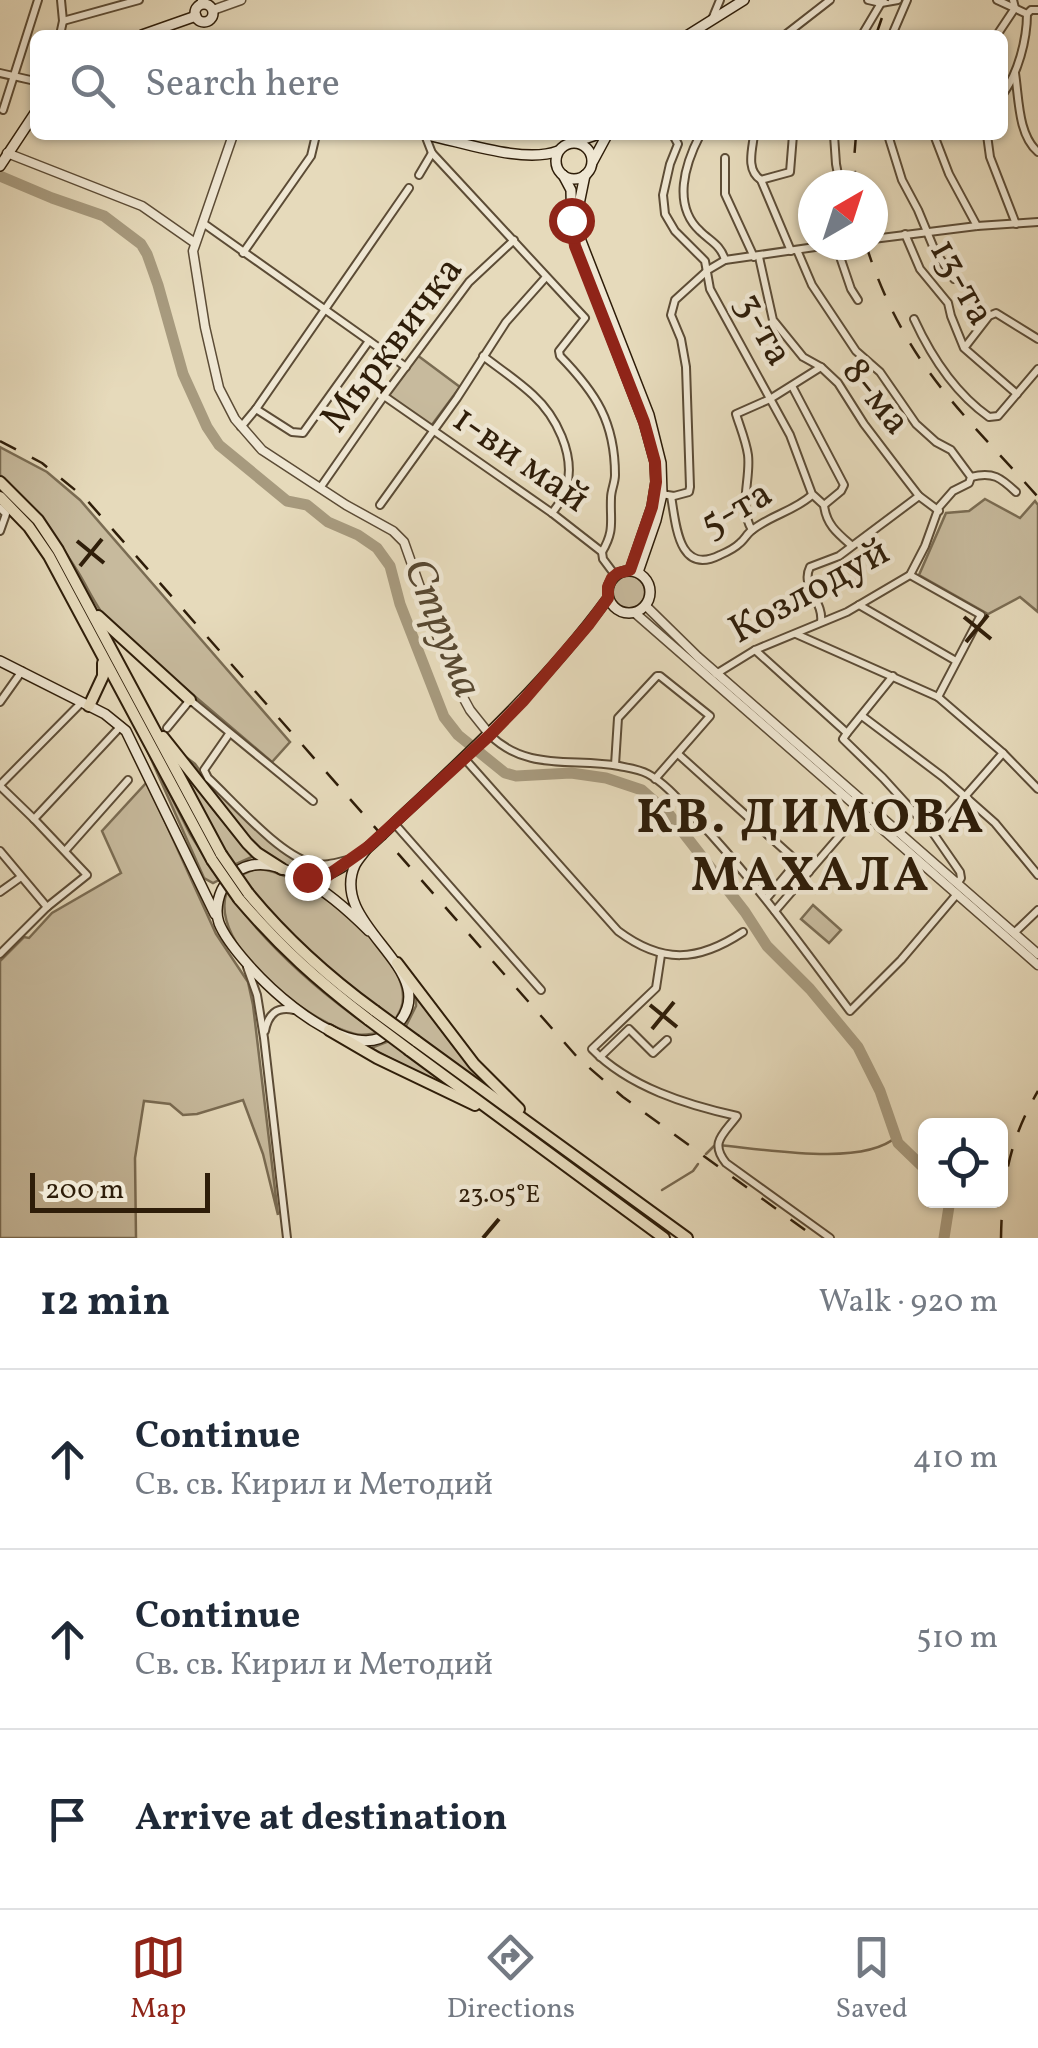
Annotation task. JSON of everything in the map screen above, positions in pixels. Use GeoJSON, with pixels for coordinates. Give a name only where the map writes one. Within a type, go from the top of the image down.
{"type":"FeatureCollection","features":[{"type":"Feature","properties":{"kind":"highway"},"geometry":{"type":"LineString","coordinates":[[0,482],[48,535],[87,602],[216,857]]}},
{"type":"Feature","properties":{"kind":"highway"},"geometry":{"type":"LineString","coordinates":[[0,497],[50,556],[216,857],[244,896],[372,1016],[688,1238]]}},
{"type":"Feature","properties":{"kind":"highway"},"geometry":{"type":"LineString","coordinates":[[87,602],[190,700]]}},
{"type":"Feature","properties":{"kind":"highway"},"geometry":{"type":"LineString","coordinates":[[86,704],[104,672],[94,639]]}},
{"type":"Feature","properties":{"kind":"highway"},"geometry":{"type":"LineString","coordinates":[[144,713],[247,842],[286,871]]}},
{"type":"Feature","properties":{"kind":"highway"},"geometry":{"type":"LineString","coordinates":[[397,963],[474,1064],[552,1140]]}},
{"type":"Feature","properties":{"kind":"highway"},"geometry":{"type":"LineString","coordinates":[[329,1030],[377,1058],[498,1116]]}},
{"type":"Feature","properties":{"kind":"highway"},"geometry":{"type":"LineString","coordinates":[[412,1045],[498,1116],[664,1238]]}},
{"type":"Feature","properties":{"kind":"main road"},"geometry":{"type":"LineString","coordinates":[[695,30],[744,0]]}},
{"type":"Feature","properties":{"kind":"main road"},"geometry":{"type":"LineString","coordinates":[[201,2],[213,10],[212,18],[206,22],[196,16],[201,2]]}},
{"type":"Feature","properties":{"kind":"main road"},"geometry":{"type":"LineString","coordinates":[[156,30],[196,16]]}},
{"type":"Feature","properties":{"kind":"main road"},"geometry":{"type":"LineString","coordinates":[[206,22],[208,30]]}},
{"type":"Feature","properties":{"kind":"main road"},"geometry":{"type":"LineString","coordinates":[[3,157],[30,120]]}},
{"type":"Feature","properties":{"kind":"main road"},"geometry":{"type":"LineString","coordinates":[[450,140],[546,155],[581,140]]}},
{"type":"Feature","properties":{"kind":"main road"},"geometry":{"type":"LineString","coordinates":[[605,140],[585,175],[578,209],[581,241],[649,415],[662,462],[662,494],[645,530],[634,572]]}},
{"type":"Feature","properties":{"kind":"main road"},"geometry":{"type":"LineString","coordinates":[[575,142],[590,152],[592,163]]}},
{"type":"Feature","properties":{"kind":"main road"},"geometry":{"type":"LineString","coordinates":[[558,151],[556,161],[571,190],[572,235],[652,448],[662,494]]}},
{"type":"Feature","properties":{"kind":"main road"},"geometry":{"type":"LineString","coordinates":[[532,154],[574,179],[585,175]]}},
{"type":"Feature","properties":{"kind":"main road"},"geometry":{"type":"LineString","coordinates":[[218,921],[218,901],[224,885],[248,866],[260,864],[317,878],[327,876],[368,847],[491,738],[589,624],[608,598],[609,584],[615,575],[634,572],[650,587],[646,606],[635,613],[616,610],[608,598]]}},
{"type":"Feature","properties":{"kind":"main road"},"geometry":{"type":"LineString","coordinates":[[589,624],[616,610]]}},
{"type":"Feature","properties":{"kind":"main road"},"geometry":{"type":"LineString","coordinates":[[0,661],[111,717],[121,726],[133,742],[218,921],[263,982],[329,1030],[360,1040],[384,1037],[402,1018],[409,998],[397,963],[346,907],[317,886],[286,871]]}},
{"type":"Feature","properties":{"kind":"main road"},"geometry":{"type":"LineString","coordinates":[[368,847],[355,865],[351,893],[370,930]]}},
{"type":"Feature","properties":{"kind":"main road"},"geometry":{"type":"LineString","coordinates":[[197,875],[208,886],[224,885]]}},
{"type":"Feature","properties":{"kind":"street"},"geometry":{"type":"LineString","coordinates":[[3,110],[38,0]]}},
{"type":"Feature","properties":{"kind":"street"},"geometry":{"type":"LineString","coordinates":[[61,0],[61,30]]}},
{"type":"Feature","properties":{"kind":"street"},"geometry":{"type":"LineString","coordinates":[[63,21],[139,0]]}},
{"type":"Feature","properties":{"kind":"street"},"geometry":{"type":"LineString","coordinates":[[213,10],[241,0]]}},
{"type":"Feature","properties":{"kind":"street"},"geometry":{"type":"LineString","coordinates":[[713,18],[720,0]]}},
{"type":"Feature","properties":{"kind":"street"},"geometry":{"type":"LineString","coordinates":[[792,30],[830,0]]}},
{"type":"Feature","properties":{"kind":"street"},"geometry":{"type":"LineString","coordinates":[[868,0],[898,0]]}},
{"type":"Feature","properties":{"kind":"street"},"geometry":{"type":"LineString","coordinates":[[894,30],[907,0]]}},
{"type":"Feature","properties":{"kind":"street"},"geometry":{"type":"LineString","coordinates":[[997,0],[1014,4],[1027,14]]}},
{"type":"Feature","properties":{"kind":"street"},"geometry":{"type":"LineString","coordinates":[[865,30],[881,3]]}},
{"type":"Feature","properties":{"kind":"street"},"geometry":{"type":"LineString","coordinates":[[1001,30],[1014,4]]}},
{"type":"Feature","properties":{"kind":"street"},"geometry":{"type":"LineString","coordinates":[[1008,85],[1015,72],[1027,14],[1038,10]]}},
{"type":"Feature","properties":{"kind":"street"},"geometry":{"type":"LineString","coordinates":[[0,72],[30,80]]}},
{"type":"Feature","properties":{"kind":"street"},"geometry":{"type":"LineString","coordinates":[[1015,72],[1024,135],[1038,152]]}},
{"type":"Feature","properties":{"kind":"street"},"geometry":{"type":"LineString","coordinates":[[231,140],[195,242],[194,268],[215,377],[241,427],[262,450],[404,542],[451,675],[491,738],[523,758],[615,765],[636,769],[656,779],[747,874],[850,1012],[901,960],[957,889],[961,878],[933,832],[843,739],[892,676]]}},
{"type":"Feature","properties":{"kind":"street"},"geometry":{"type":"LineString","coordinates":[[243,252],[310,156],[315,140]]}},
{"type":"Feature","properties":{"kind":"street"},"geometry":{"type":"LineString","coordinates":[[428,140],[432,153],[585,318],[561,347],[560,356],[590,391],[612,431],[615,482],[610,495],[611,537],[602,552]]}},
{"type":"Feature","properties":{"kind":"street","name":"3-та"},"geometry":{"type":"LineString","coordinates":[[676,140],[678,144],[663,196],[665,214],[675,231],[705,261],[710,290],[790,435],[812,494],[824,505],[825,518],[834,530],[851,545]]}},
{"type":"Feature","properties":{"kind":"street"},"geometry":{"type":"LineString","coordinates":[[698,140],[682,183],[686,210],[694,225],[723,251],[725,260]]}},
{"type":"Feature","properties":{"kind":"street"},"geometry":{"type":"LineString","coordinates":[[754,140],[754,175],[761,180],[812,284],[856,351],[880,372],[916,424],[952,450],[971,477],[993,474],[1016,492]]}},
{"type":"Feature","properties":{"kind":"street"},"geometry":{"type":"LineString","coordinates":[[761,180],[790,172],[792,140]]}},
{"type":"Feature","properties":{"kind":"street"},"geometry":{"type":"LineString","coordinates":[[834,140],[837,170]]}},
{"type":"Feature","properties":{"kind":"street"},"geometry":{"type":"LineString","coordinates":[[890,140],[902,180],[926,233],[954,279]]}},
{"type":"Feature","properties":{"kind":"street"},"geometry":{"type":"LineString","coordinates":[[935,140],[948,174],[977,226]]}},
{"type":"Feature","properties":{"kind":"street"},"geometry":{"type":"LineString","coordinates":[[988,140],[990,157],[1016,224]]}},
{"type":"Feature","properties":{"kind":"street"},"geometry":{"type":"LineString","coordinates":[[418,174],[432,153]]}},
{"type":"Feature","properties":{"kind":"street"},"geometry":{"type":"LineString","coordinates":[[3,157],[142,206],[195,242]]}},
{"type":"Feature","properties":{"kind":"street","name":"8-ма"},"geometry":{"type":"LineString","coordinates":[[726,158],[725,194],[757,257],[773,320],[803,356],[838,383],[864,424],[920,496],[938,510]]}},
{"type":"Feature","properties":{"kind":"street"},"geometry":{"type":"LineString","coordinates":[[241,427],[409,188]]}},
{"type":"Feature","properties":{"kind":"street"},"geometry":{"type":"LineString","coordinates":[[888,237],[1038,222]]}},
{"type":"Feature","properties":{"kind":"street"},"geometry":{"type":"LineString","coordinates":[[203,223],[406,367]]}},
{"type":"Feature","properties":{"kind":"street","name":"13-та"},"geometry":{"type":"LineString","coordinates":[[905,234],[920,270],[948,303],[964,348],[1017,394]]}},
{"type":"Feature","properties":{"kind":"street","name":"Мърквичка"},"geometry":{"type":"LineString","coordinates":[[320,488],[469,282],[514,240]]}},
{"type":"Feature","properties":{"kind":"street"},"geometry":{"type":"LineString","coordinates":[[662,494],[682,496],[689,492],[690,477],[686,367],[672,307],[681,293],[725,260],[798,250]]}},
{"type":"Feature","properties":{"kind":"street"},"geometry":{"type":"LineString","coordinates":[[838,260],[858,300]]}},
{"type":"Feature","properties":{"kind":"street"},"geometry":{"type":"LineString","coordinates":[[380,506],[506,322],[546,277]]}},
{"type":"Feature","properties":{"kind":"street"},"geometry":{"type":"LineString","coordinates":[[964,348],[989,316],[996,313],[1038,339]]}},
{"type":"Feature","properties":{"kind":"street"},"geometry":{"type":"LineString","coordinates":[[914,319],[956,387],[989,417],[998,416],[1038,369]]}},
{"type":"Feature","properties":{"kind":"street"},"geometry":{"type":"LineString","coordinates":[[256,409],[292,432],[303,433],[369,341]]}},
{"type":"Feature","properties":{"kind":"street"},"geometry":{"type":"LineString","coordinates":[[483,356],[533,395],[557,428],[566,450],[568,478],[562,499],[552,513]]}},
{"type":"Feature","properties":{"kind":"street"},"geometry":{"type":"LineString","coordinates":[[752,530],[746,505],[748,451],[736,414],[770,399],[822,367]]}},
{"type":"Feature","properties":{"kind":"street"},"geometry":{"type":"LineString","coordinates":[[792,386],[844,484],[841,492],[824,505]]}},
{"type":"Feature","properties":{"kind":"street","name":"1-ви май"},"geometry":{"type":"LineString","coordinates":[[384,396],[552,513],[602,552],[615,575]]}},
{"type":"Feature","properties":{"kind":"street","name":"Козлодуй"},"geometry":{"type":"LineString","coordinates":[[713,676],[755,650],[859,605],[910,574],[938,510],[947,496],[965,486],[971,477]]}},
{"type":"Feature","properties":{"kind":"street","name":"5-та"},"geometry":{"type":"LineString","coordinates":[[662,494],[679,539],[694,559],[706,561],[740,544],[770,517],[790,512],[812,494]]}},
{"type":"Feature","properties":{"kind":"street"},"geometry":{"type":"LineString","coordinates":[[820,624],[822,611],[806,574],[810,567],[840,556],[920,496]]}},
{"type":"Feature","properties":{"kind":"street"},"geometry":{"type":"LineString","coordinates":[[0,531],[3,511]]}},
{"type":"Feature","properties":{"kind":"street"},"geometry":{"type":"LineString","coordinates":[[910,574],[981,616],[938,697]]}},
{"type":"Feature","properties":{"kind":"street"},"geometry":{"type":"LineString","coordinates":[[859,605],[956,661]]}},
{"type":"Feature","properties":{"kind":"street"},"geometry":{"type":"LineString","coordinates":[[646,606],[713,676]]}},
{"type":"Feature","properties":{"kind":"street"},"geometry":{"type":"LineString","coordinates":[[635,613],[957,889],[1038,965]]}},
{"type":"Feature","properties":{"kind":"street"},"geometry":{"type":"LineString","coordinates":[[795,634],[938,697],[1038,789]]}},
{"type":"Feature","properties":{"kind":"street"},"geometry":{"type":"LineString","coordinates":[[755,650],[848,733]]}},
{"type":"Feature","properties":{"kind":"street"},"geometry":{"type":"LineString","coordinates":[[0,702],[22,671]]}},
{"type":"Feature","properties":{"kind":"street"},"geometry":{"type":"LineString","coordinates":[[615,765],[618,718],[656,676],[664,678],[710,716],[656,779]]}},
{"type":"Feature","properties":{"kind":"street"},"geometry":{"type":"LineString","coordinates":[[168,728],[190,700],[313,801]]}},
{"type":"Feature","properties":{"kind":"street"},"geometry":{"type":"LineString","coordinates":[[0,954],[47,907],[87,875],[0,786],[4,774],[86,704]]}},
{"type":"Feature","properties":{"kind":"street"},"geometry":{"type":"LineString","coordinates":[[862,716],[995,823],[1038,875]]}},
{"type":"Feature","properties":{"kind":"street"},"geometry":{"type":"LineString","coordinates":[[34,819],[121,726]]}},
{"type":"Feature","properties":{"kind":"street"},"geometry":{"type":"LineString","coordinates":[[229,734],[204,770],[208,778],[288,851],[308,863],[322,865],[352,859]]}},
{"type":"Feature","properties":{"kind":"street"},"geometry":{"type":"LineString","coordinates":[[933,832],[1002,753]]}},
{"type":"Feature","properties":{"kind":"street"},"geometry":{"type":"LineString","coordinates":[[678,754],[809,872]]}},
{"type":"Feature","properties":{"kind":"street"},"geometry":{"type":"LineString","coordinates":[[467,756],[618,931],[633,942],[661,955],[722,946],[743,932]]}},
{"type":"Feature","properties":{"kind":"street"},"geometry":{"type":"LineString","coordinates":[[65,851],[128,780]]}},
{"type":"Feature","properties":{"kind":"street"},"geometry":{"type":"LineString","coordinates":[[775,912],[864,808]]}},
{"type":"Feature","properties":{"kind":"street"},"geometry":{"type":"LineString","coordinates":[[394,823],[541,990]]}},
{"type":"Feature","properties":{"kind":"street"},"geometry":{"type":"LineString","coordinates":[[0,850],[47,907]]}},
{"type":"Feature","properties":{"kind":"street"},"geometry":{"type":"LineString","coordinates":[[766,900],[797,862]]}},
{"type":"Feature","properties":{"kind":"street"},"geometry":{"type":"LineString","coordinates":[[0,892],[21,877]]}},
{"type":"Feature","properties":{"kind":"street"},"geometry":{"type":"LineString","coordinates":[[957,889],[1038,954]]}},
{"type":"Feature","properties":{"kind":"street"},"geometry":{"type":"LineString","coordinates":[[1014,933],[1038,910]]}},
{"type":"Feature","properties":{"kind":"street"},"geometry":{"type":"LineString","coordinates":[[661,955],[656,988],[592,1049],[628,1078],[737,1116],[717,1145],[726,1163],[830,1238]]}},
{"type":"Feature","properties":{"kind":"street"},"geometry":{"type":"LineString","coordinates":[[245,962],[264,1038],[288,1238]]}},
{"type":"Feature","properties":{"kind":"street"},"geometry":{"type":"LineString","coordinates":[[264,1038],[266,1022],[274,1012],[288,1009],[304,1015]]}},
{"type":"Feature","properties":{"kind":"street"},"geometry":{"type":"LineString","coordinates":[[600,1058],[629,1029],[653,1053],[667,1040]]}},
{"type":"Feature","properties":{"kind":"shaded area"},"geometry":{"type":"Polygon","coordinates":[[[417,355],[460,387],[431,426],[388,395],[417,355]]]}},
{"type":"Feature","properties":{"kind":"shaded area"},"geometry":{"type":"Polygon","coordinates":[[[0,447],[47,472],[80,500],[290,742],[272,762],[111,625],[52,533],[0,475],[0,447]]]}},
{"type":"Feature","properties":{"kind":"shaded area"},"geometry":{"type":"Polygon","coordinates":[[[985,499],[1020,518],[1035,501],[1038,505],[1038,612],[1020,597],[988,614],[919,575],[946,513],[969,511],[985,499]]]}},
{"type":"Feature","properties":{"kind":"shaded area"},"geometry":{"type":"Polygon","coordinates":[[[628,575],[640,580],[645,592],[640,604],[628,609],[616,604],[611,592],[616,580],[628,575]]]}},
{"type":"Feature","properties":{"kind":"shaded area"},"geometry":{"type":"Polygon","coordinates":[[[144,743],[190,834],[219,880],[213,883],[204,878],[144,743]]]}},
{"type":"Feature","properties":{"kind":"shaded area"},"geometry":{"type":"Polygon","coordinates":[[[169,750],[216,813],[254,856],[234,865],[169,750]]]}},
{"type":"Feature","properties":{"kind":"shaded area"},"geometry":{"type":"Polygon","coordinates":[[[178,751],[289,856],[315,867],[316,873],[297,871],[258,846],[221,807],[178,751]]]}},
{"type":"Feature","properties":{"kind":"shaded area"},"geometry":{"type":"Polygon","coordinates":[[[147,782],[216,934],[248,982],[278,1215],[263,1154],[243,1100],[183,1115],[170,1104],[144,1101],[135,1158],[136,1238],[0,1238],[0,961],[52,913],[121,873],[102,831],[147,782]]]}},
{"type":"Feature","properties":{"kind":"shaded area"},"geometry":{"type":"Polygon","coordinates":[[[255,869],[298,882],[323,897],[369,936],[399,979],[403,1001],[395,1020],[332,971],[275,917],[241,875],[255,869]]]}},
{"type":"Feature","properties":{"kind":"shaded area"},"geometry":{"type":"Polygon","coordinates":[[[227,891],[296,968],[378,1033],[358,1035],[335,1027],[266,979],[232,935],[225,912],[227,891]]]}},
{"type":"Feature","properties":{"kind":"shaded area"},"geometry":{"type":"Polygon","coordinates":[[[813,905],[841,930],[829,943],[801,919],[813,905]]]}},
{"type":"Feature","properties":{"kind":"shaded area"},"geometry":{"type":"Polygon","coordinates":[[[416,991],[465,1060],[498,1098],[405,1028],[416,1006],[416,991]]]}},
{"type":"Feature","properties":{"kind":"shaded area"},"geometry":{"type":"Polygon","coordinates":[[[389,1041],[468,1099],[371,1048],[389,1041]]]}},
{"type":"Feature","properties":{"kind":"waterway","name":"Струма"},"geometry":{"type":"LineString","coordinates":[[0,176],[104,216],[141,244],[158,285],[183,374],[207,427],[219,445],[287,501],[307,505],[328,522],[377,548],[390,566],[400,604],[444,717],[458,735],[505,773],[571,773],[606,778],[642,790],[668,813],[767,946],[810,989],[858,1047],[880,1091],[898,1143],[918,1162]]}},
{"type":"Feature","properties":{"kind":"waterway"},"geometry":{"type":"LineString","coordinates":[[706,1154],[719,1145],[837,1154],[881,1146],[896,1137]]}},
{"type":"Feature","properties":{"kind":"waterway"},"geometry":{"type":"LineString","coordinates":[[662,1190],[698,1164]]}},
{"type":"Feature","properties":{"kind":"waterway","name":"Струма"},"geometry":{"type":"LineString","coordinates":[[944,1238],[949,1208]]}},
{"type":"Feature","properties":{"kind":"railway"},"geometry":{"type":"LineString","coordinates":[[878,30],[888,0]]}},
{"type":"Feature","properties":{"kind":"railway"},"geometry":{"type":"LineString","coordinates":[[855,170],[856,140]]}},
{"type":"Feature","properties":{"kind":"railway"},"geometry":{"type":"LineString","coordinates":[[871,260],[892,309],[927,369],[1038,497]]}},
{"type":"Feature","properties":{"kind":"railway"},"geometry":{"type":"LineString","coordinates":[[0,441],[42,463],[85,498],[578,1058],[623,1097],[816,1238]]}},
{"type":"Feature","properties":{"kind":"railway"},"geometry":{"type":"LineString","coordinates":[[1001,1238],[1009,1162],[1020,1127],[1038,1091]]}},
{"type":"Feature","properties":{"kind":"district","name":"КВ. ДИМОВА МАХАЛА"},"geometry":{"type":"Point","coordinates":[811,843]}},
{"type":"Feature","properties":{"kind":"route"},"geometry":{"type":"LineString","coordinates":[[307,877],[327,876],[368,847],[490,735],[589,624],[608,598],[612,578],[630,570],[652,507],[655,462],[644,422],[575,246],[571,220]]}}]}
